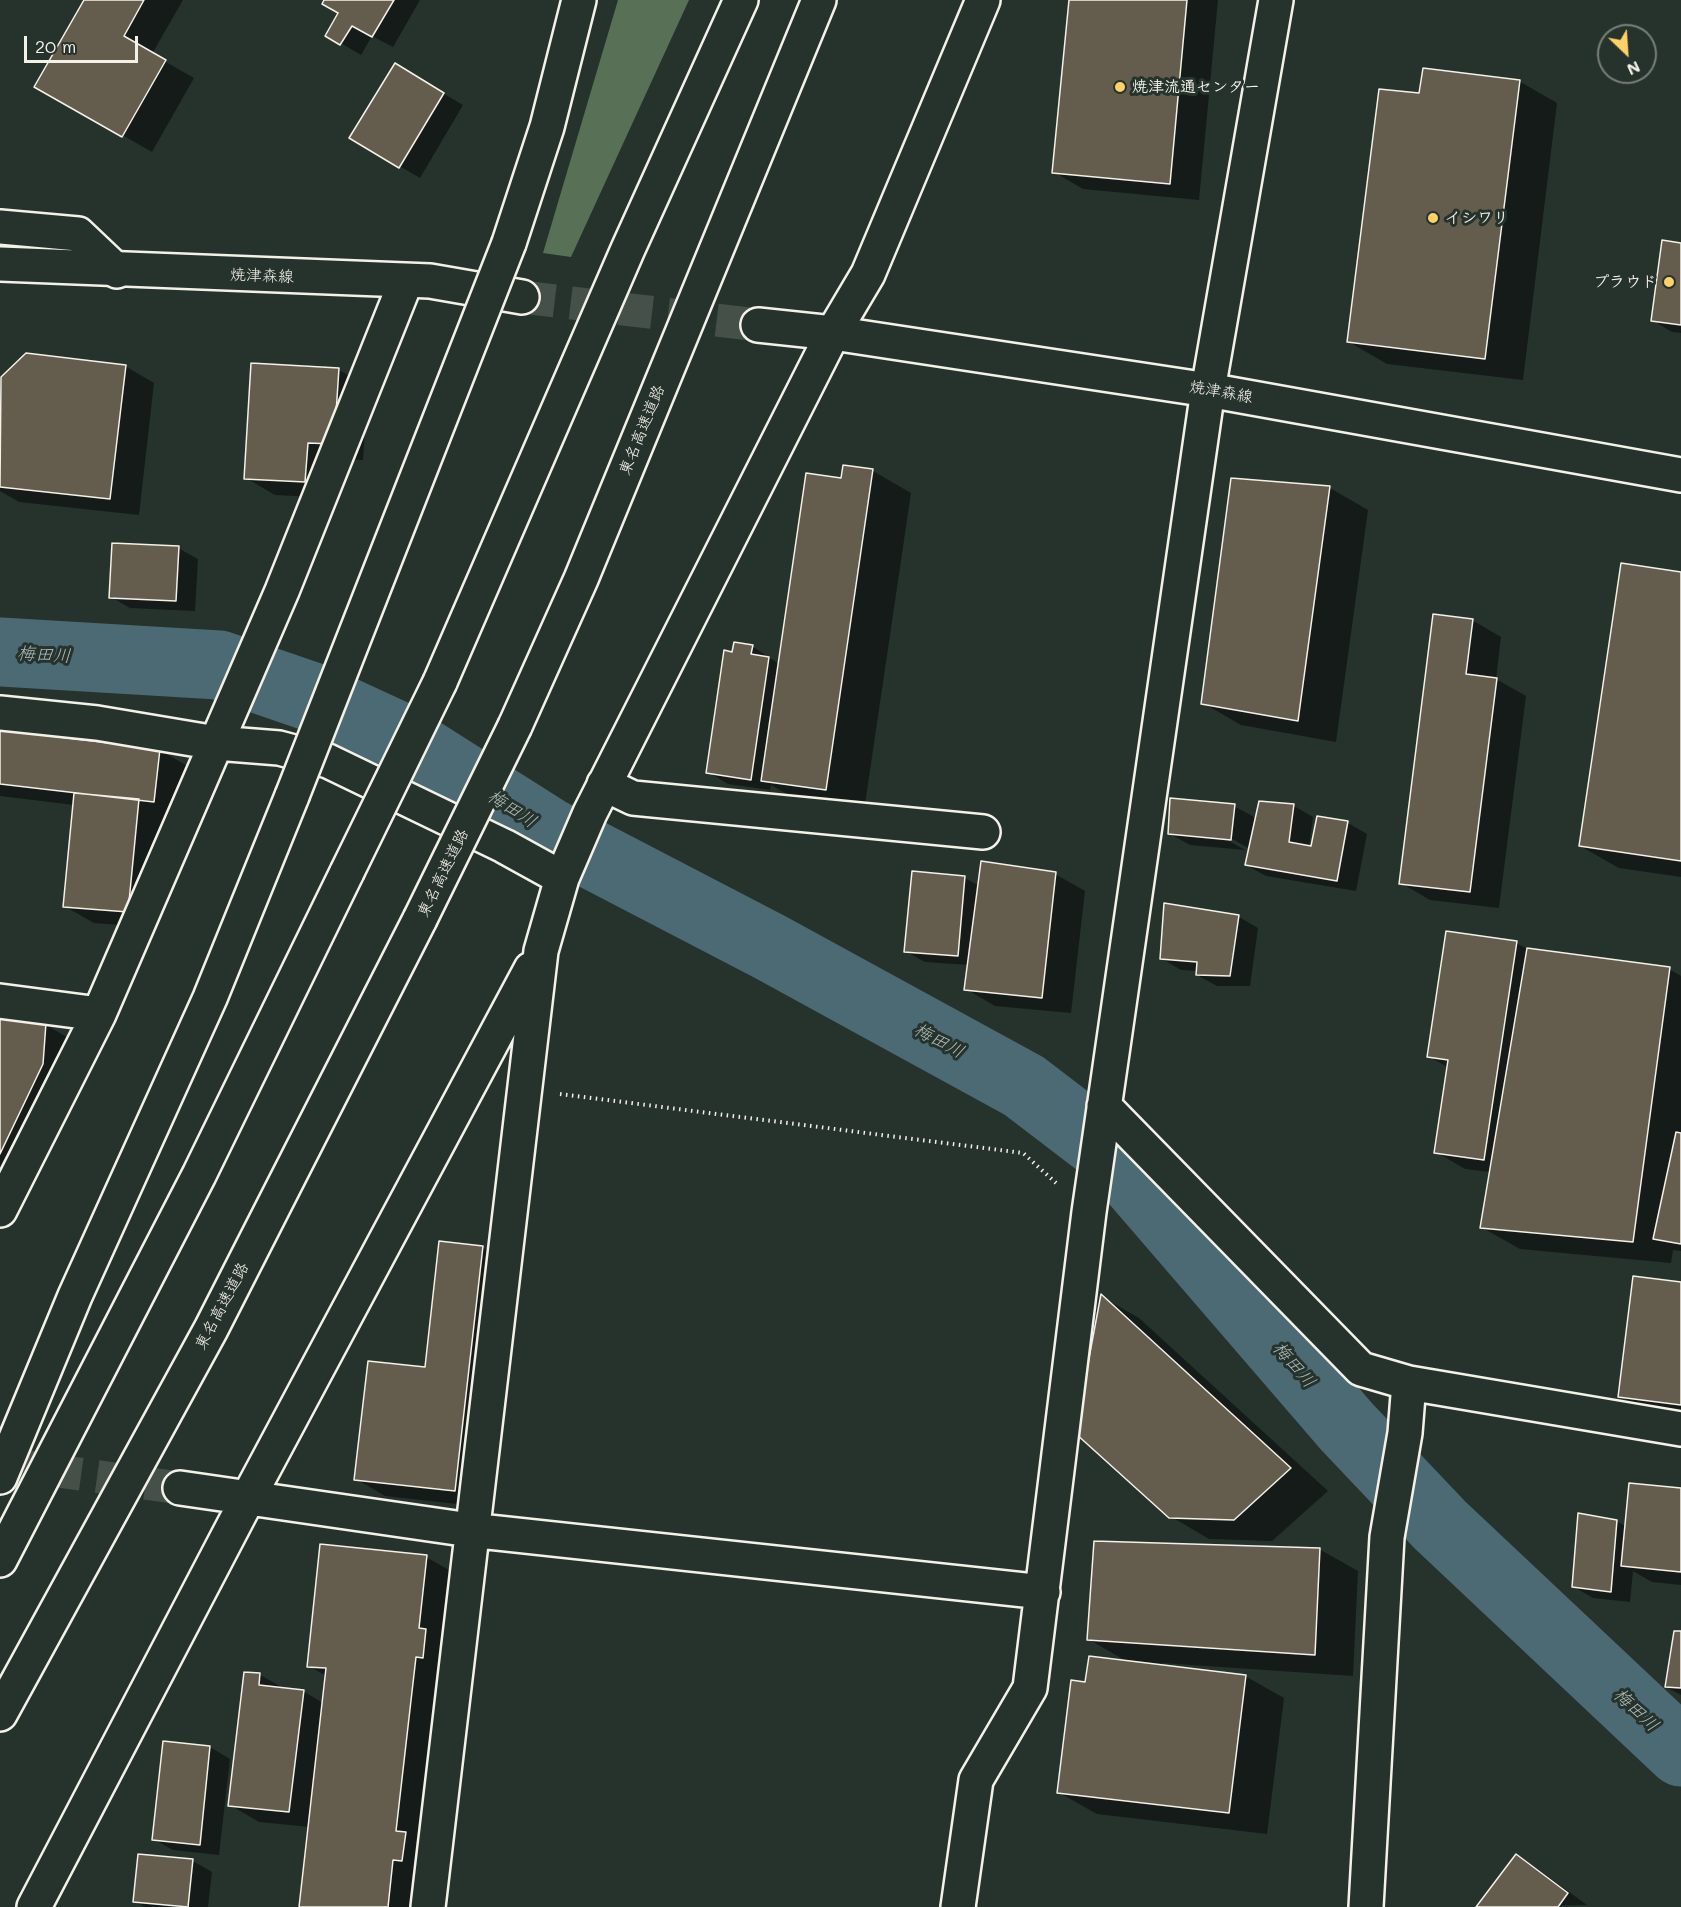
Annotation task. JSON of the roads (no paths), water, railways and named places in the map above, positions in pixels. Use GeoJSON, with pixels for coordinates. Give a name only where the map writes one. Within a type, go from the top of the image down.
{"type":"FeatureCollection","features":[{"type":"Feature","properties":{"kind":"main road"},"geometry":{"type":"LineString","coordinates":[[0,1477],[75,1296],[210,998],[292,796],[509,243],[547,127],[579,0]]}},
{"type":"Feature","properties":{"kind":"main road"},"geometry":{"type":"LineString","coordinates":[[0,1560],[199,1175],[440,682],[623,259],[741,0]]}},
{"type":"Feature","properties":{"kind":"main road","name":"東名高速道路"},"geometry":{"type":"LineString","coordinates":[[0,1714],[205,1340],[420,919],[515,726],[581,579],[819,0]]}},
{"type":"Feature","properties":{"kind":"main road"},"geometry":{"type":"LineString","coordinates":[[428,1907],[470,1530],[541,951],[562,878],[604,784],[833,333],[868,274],[983,0]]}},
{"type":"Feature","properties":{"kind":"main road"},"geometry":{"type":"LineString","coordinates":[[958,1907],[976,1780],[1030,1688],[1089,1212],[1208,390],[1276,0]]}},
{"type":"Feature","properties":{"kind":"main road"},"geometry":{"type":"LineString","coordinates":[[0,227],[78,234],[117,271]]}},
{"type":"Feature","properties":{"kind":"main road","name":"焼津森線"},"geometry":{"type":"LineString","coordinates":[[0,264],[117,271],[430,281],[522,297]]}},
{"type":"Feature","properties":{"kind":"main road"},"geometry":{"type":"LineString","coordinates":[[0,1210],[99,1014],[282,591],[406,281]]}},
{"type":"Feature","properties":{"kind":"main road","name":"焼津森線"},"geometry":{"type":"LineString","coordinates":[[758,325],[833,333],[1208,390],[1681,475]]}},
{"type":"Feature","properties":{"kind":"main road"},"geometry":{"type":"LineString","coordinates":[[0,713],[220,734],[328,761],[504,846],[562,878]]}},
{"type":"Feature","properties":{"kind":"main road"},"geometry":{"type":"LineString","coordinates":[[604,784],[633,798],[983,832]]}},
{"type":"Feature","properties":{"kind":"main road"},"geometry":{"type":"LineString","coordinates":[[34,1907],[248,1498],[541,951]]}},
{"type":"Feature","properties":{"kind":"main road"},"geometry":{"type":"LineString","coordinates":[[0,1001],[99,1014]]}},
{"type":"Feature","properties":{"kind":"main road"},"geometry":{"type":"LineString","coordinates":[[1104,1106],[1361,1369],[1409,1383],[1681,1429]]}},
{"type":"Feature","properties":{"kind":"main road"},"geometry":{"type":"LineString","coordinates":[[1366,1907],[1387,1537],[1405,1433],[1409,1383]]}},
{"type":"Feature","properties":{"kind":"main road"},"geometry":{"type":"LineString","coordinates":[[180,1488],[470,1530],[1043,1592]]}},
{"type":"Feature","properties":{"kind":"waterway","name":"梅田川"},"geometry":{"type":"LineString","coordinates":[[0,652],[219,665],[318,699],[394,734],[547,831],[770,947],[1024,1086],[1109,1151],[1347,1427],[1440,1525],[1681,1752]]}},
{"type":"Feature","properties":{"kind":"tunnel"},"geometry":{"type":"LineString","coordinates":[[522,297],[758,325]]}},
{"type":"Feature","properties":{"kind":"tunnel"},"geometry":{"type":"LineString","coordinates":[[0,1463],[180,1488]]}},
{"type":"Feature","properties":{"kind":"place","name":"焼津流通センター"},"geometry":{"type":"Point","coordinates":[1120,87]}},
{"type":"Feature","properties":{"kind":"place","name":"イシワリ"},"geometry":{"type":"Point","coordinates":[1433,218]}},
{"type":"Feature","properties":{"kind":"place","name":"プラウド"},"geometry":{"type":"Point","coordinates":[1669,282]}}]}
